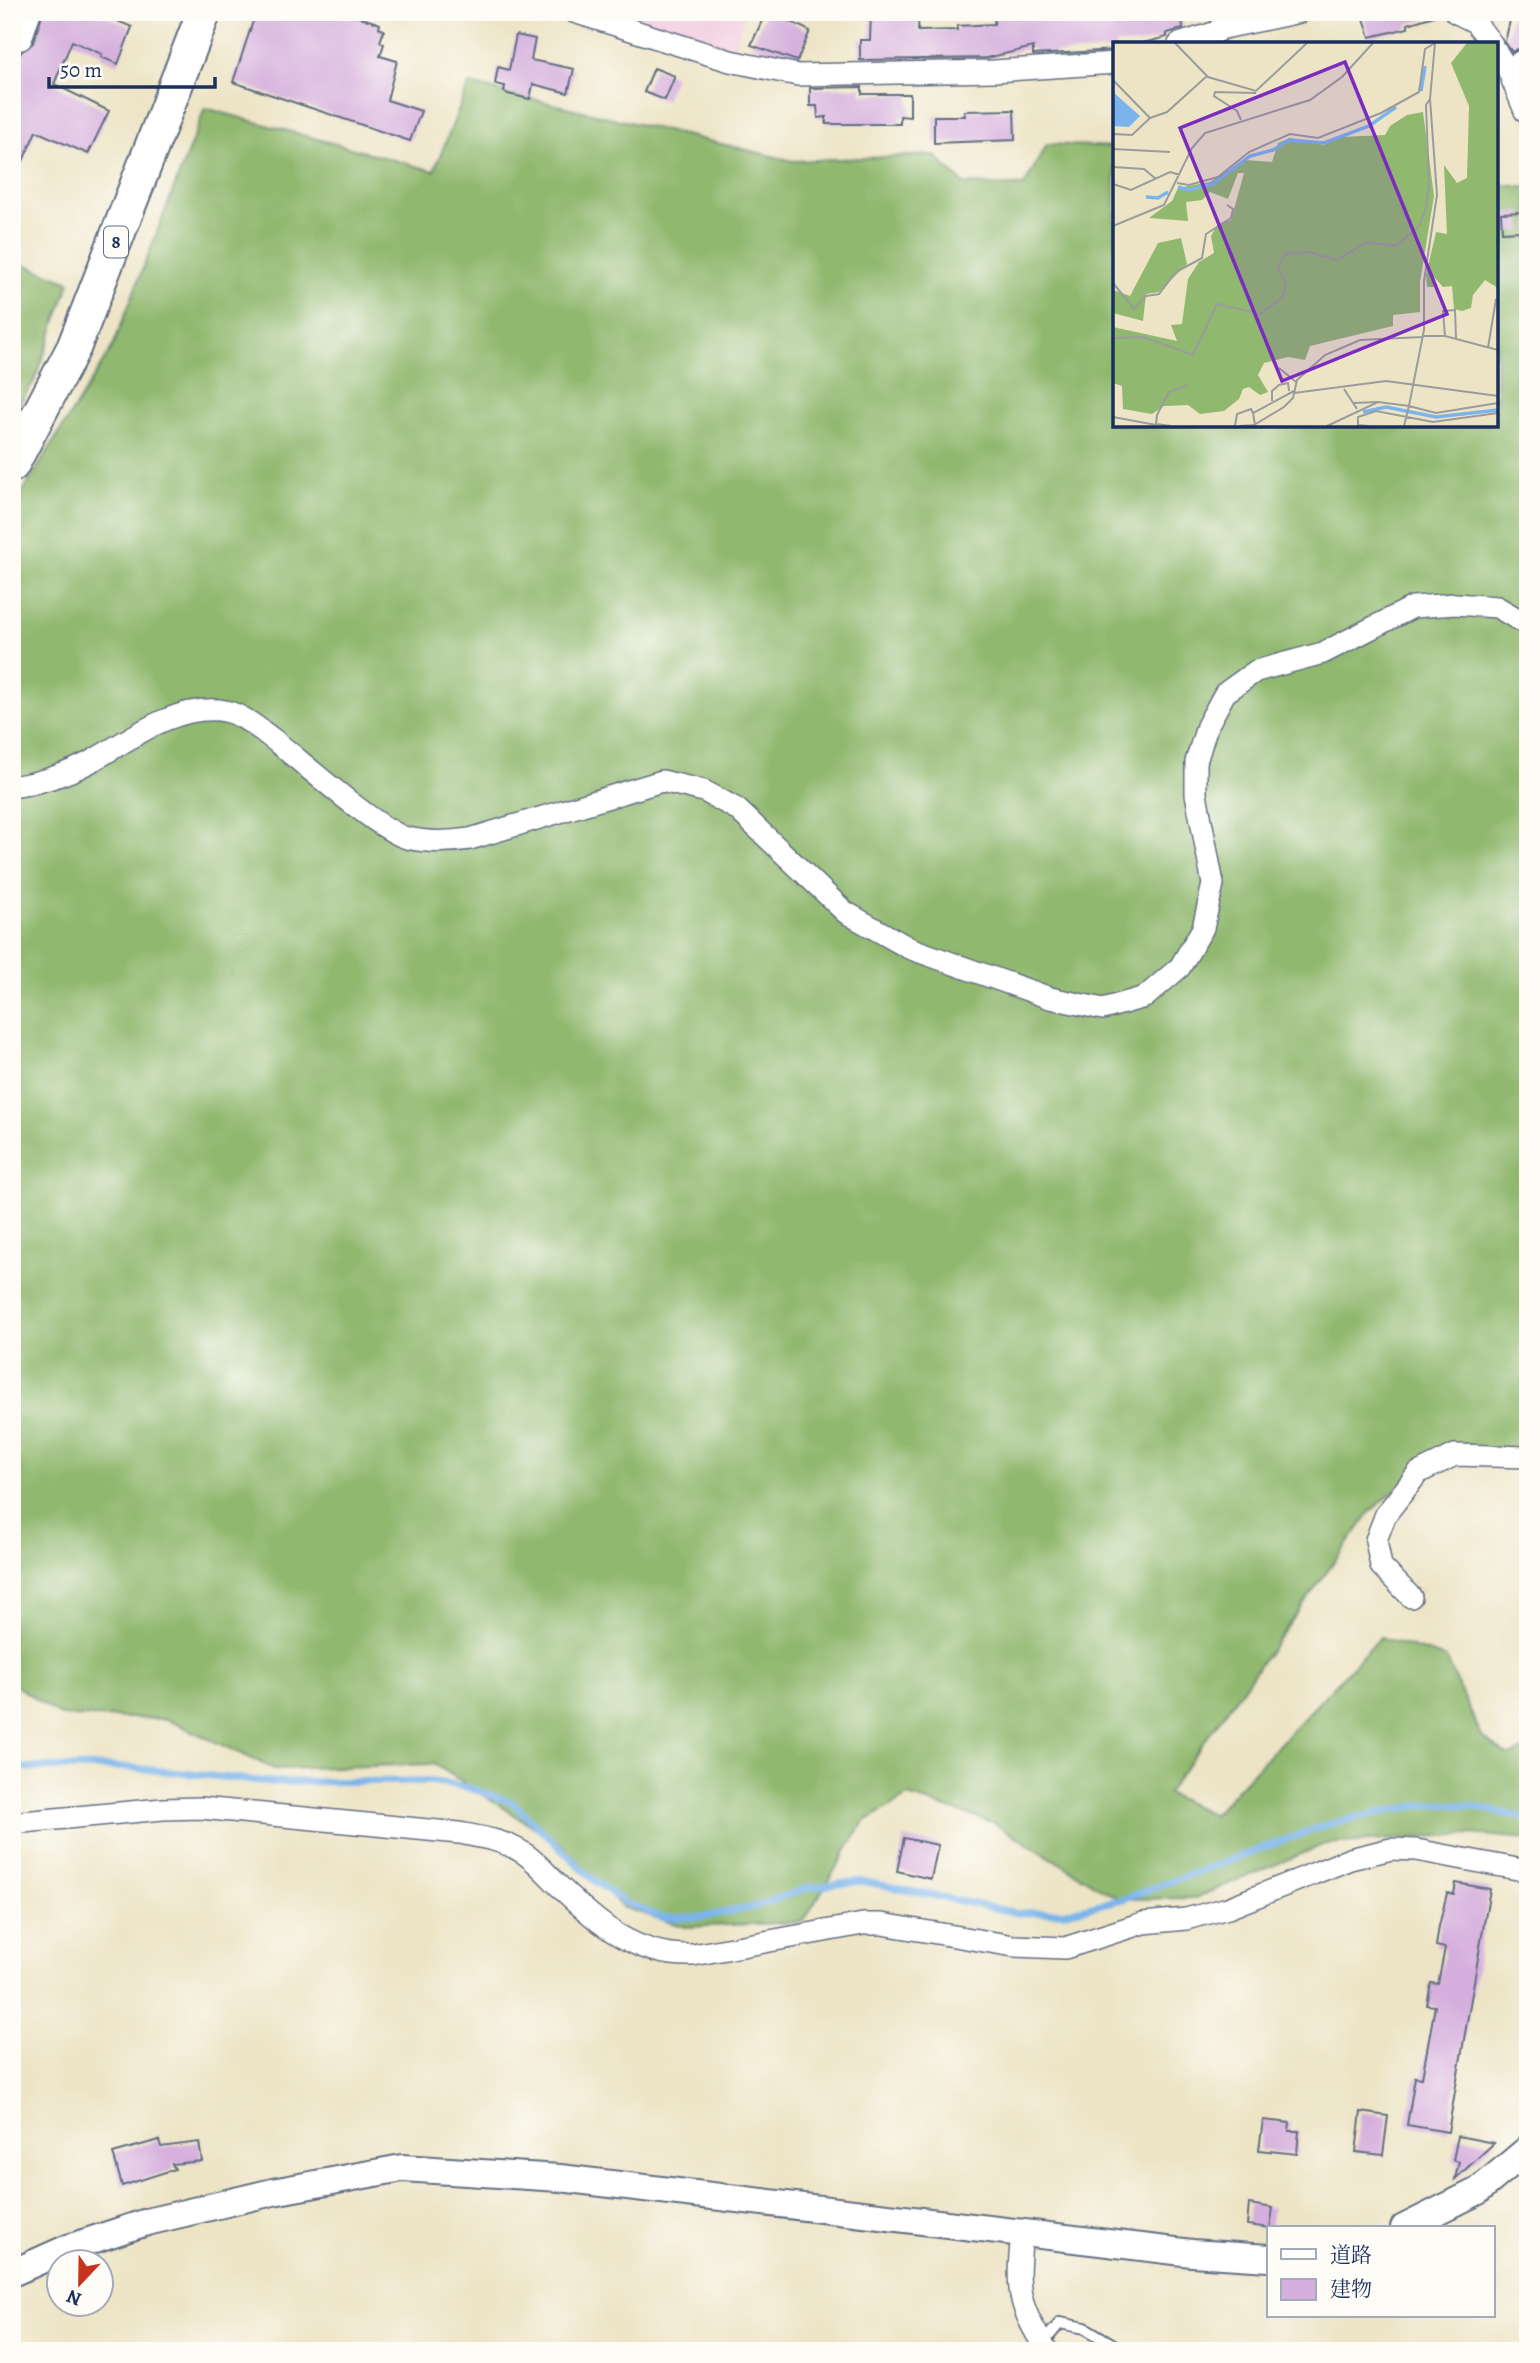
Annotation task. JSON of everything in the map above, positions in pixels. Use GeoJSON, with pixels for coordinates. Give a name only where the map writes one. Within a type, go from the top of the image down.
{"type":"FeatureCollection","features":[{"type":"Feature","properties":{"kind":"main road","name":"8"},"geometry":{"type":"LineString","coordinates":[[12,465],[74,347],[204,12]]}},
{"type":"Feature","properties":{"kind":"street"},"geometry":{"type":"LineString","coordinates":[[12,41],[21,39],[30,12]]}},
{"type":"Feature","properties":{"kind":"street"},"geometry":{"type":"LineString","coordinates":[[574,12],[730,61],[798,75],[994,71],[1113,63]]}},
{"type":"Feature","properties":{"kind":"street"},"geometry":{"type":"LineString","coordinates":[[1185,42],[1219,29],[1300,12]]}},
{"type":"Feature","properties":{"kind":"street"},"geometry":{"type":"LineString","coordinates":[[1455,12],[1475,22],[1490,42]]}},
{"type":"Feature","properties":{"kind":"street"},"geometry":{"type":"LineString","coordinates":[[1498,54],[1508,70],[1525,111]]}},
{"type":"Feature","properties":{"kind":"street"},"geometry":{"type":"LineString","coordinates":[[1508,70],[1528,57]]}},
{"type":"Feature","properties":{"kind":"street"},"geometry":{"type":"LineString","coordinates":[[12,786],[33,784],[85,764],[158,723],[188,711],[221,710],[251,721],[377,821],[405,837],[445,842],[470,839],[662,781],[704,791],[737,809],[845,912],[909,948],[1050,998],[1103,1009],[1145,997],[1180,967],[1203,928],[1213,884],[1196,794],[1196,762],[1207,726],[1225,692],[1256,671],[1323,653],[1413,607],[1455,604],[1497,607],[1528,625]]}},
{"type":"Feature","properties":{"kind":"street"},"geometry":{"type":"LineString","coordinates":[[1411,1597],[1381,1566],[1376,1540],[1386,1514],[1418,1473],[1455,1455],[1528,1457]]}},
{"type":"Feature","properties":{"kind":"street"},"geometry":{"type":"LineString","coordinates":[[12,1823],[163,1808],[201,1808],[408,1826],[483,1838],[522,1852],[599,1925],[639,1947],[671,1956],[692,1955],[794,1935],[873,1924],[1014,1946],[1065,1948],[1143,1923],[1186,1919],[1228,1908],[1350,1858],[1391,1849],[1416,1850],[1528,1871]]}},
{"type":"Feature","properties":{"kind":"street"},"geometry":{"type":"LineString","coordinates":[[1409,2226],[1478,2190],[1528,2149]]}},
{"type":"Feature","properties":{"kind":"street"},"geometry":{"type":"LineString","coordinates":[[12,2273],[68,2248],[147,2222],[272,2192],[402,2168],[560,2178],[1192,2253],[1267,2258]]}},
{"type":"Feature","properties":{"kind":"street"},"geometry":{"type":"LineString","coordinates":[[1022,2231],[1017,2284],[1023,2311],[1044,2347]]}},
{"type":"Feature","properties":{"kind":"lane"},"geometry":{"type":"LineString","coordinates":[[1044,2347],[1060,2323],[1085,2328],[1124,2351]]}},
{"type":"Feature","properties":{"kind":"shaded area"},"geometry":{"type":"Polygon","coordinates":[[[602,12],[746,12],[732,54],[602,12]]]}},
{"type":"Feature","properties":{"kind":"green space"},"geometry":{"type":"Polygon","coordinates":[[[469,84],[793,161],[934,155],[964,184],[1024,186],[1047,144],[1113,147],[1113,427],[1498,427],[1498,184],[1528,188],[1528,1461],[1432,1459],[1371,1511],[1167,1793],[1213,1815],[1380,1637],[1446,1658],[1482,1737],[1509,1756],[1528,1748],[1528,1839],[1470,1834],[1325,1844],[1195,1898],[1119,1899],[992,1822],[908,1796],[864,1822],[803,1922],[685,1927],[622,1907],[561,1844],[434,1764],[274,1769],[166,1719],[61,1716],[12,1683],[12,509],[113,346],[205,108],[434,171],[469,84]]]}},
{"type":"Feature","properties":{"kind":"green space"},"geometry":{"type":"Polygon","coordinates":[[[12,260],[70,282],[35,380],[12,415],[12,260]]]}},
{"type":"Feature","properties":{"kind":"building"},"geometry":{"type":"Polygon","coordinates":[[[43,12],[96,12],[132,27],[118,64],[72,41],[54,84],[109,111],[88,154],[36,131],[12,186],[12,74],[21,52],[33,43],[43,12]]]}},
{"type":"Feature","properties":{"kind":"building"},"geometry":{"type":"Polygon","coordinates":[[[256,12],[344,12],[380,24],[379,28],[384,30],[380,42],[384,44],[380,56],[397,61],[387,100],[421,111],[410,141],[233,82],[256,12]]]}},
{"type":"Feature","properties":{"kind":"building"},"geometry":{"type":"Polygon","coordinates":[[[766,12],[790,12],[787,20],[810,31],[797,61],[751,45],[766,12]]]}},
{"type":"Feature","properties":{"kind":"building"},"geometry":{"type":"Polygon","coordinates":[[[871,12],[919,12],[918,31],[957,30],[957,26],[994,24],[995,12],[1182,12],[1183,29],[1147,42],[1113,42],[1113,50],[1033,55],[1033,47],[987,58],[860,60],[860,40],[870,40],[871,12]]]}},
{"type":"Feature","properties":{"kind":"building"},"geometry":{"type":"Polygon","coordinates":[[[1362,12],[1433,12],[1434,16],[1408,24],[1408,28],[1370,37],[1362,12]]]}},
{"type":"Feature","properties":{"kind":"building"},"geometry":{"type":"Polygon","coordinates":[[[1511,16],[1528,18],[1528,44],[1512,52],[1505,42],[1511,16]]]}},
{"type":"Feature","properties":{"kind":"building"},"geometry":{"type":"Polygon","coordinates":[[[516,35],[535,39],[531,60],[574,69],[568,93],[533,84],[530,99],[508,94],[504,92],[505,86],[495,84],[498,67],[509,70],[516,35]]]}},
{"type":"Feature","properties":{"kind":"building"},"geometry":{"type":"Polygon","coordinates":[[[654,68],[675,76],[665,100],[644,92],[654,68]]]}},
{"type":"Feature","properties":{"kind":"building"},"geometry":{"type":"Polygon","coordinates":[[[862,87],[862,94],[910,94],[910,117],[900,116],[900,124],[826,124],[826,117],[818,118],[817,106],[810,106],[810,88],[862,87]]]}},
{"type":"Feature","properties":{"kind":"building"},"geometry":{"type":"Polygon","coordinates":[[[1014,110],[1015,140],[934,143],[934,116],[965,116],[964,111],[1014,110]]]}},
{"type":"Feature","properties":{"kind":"building"},"geometry":{"type":"Polygon","coordinates":[[[1522,212],[1522,231],[1502,232],[1501,213],[1522,212]]]}},
{"type":"Feature","properties":{"kind":"building"},"geometry":{"type":"Polygon","coordinates":[[[904,1838],[938,1845],[931,1879],[897,1871],[904,1838]]]}},
{"type":"Feature","properties":{"kind":"building"},"geometry":{"type":"Polygon","coordinates":[[[1456,1883],[1490,1889],[1448,2132],[1407,2125],[1415,2077],[1422,2078],[1435,2006],[1427,2005],[1431,1983],[1438,1984],[1445,1948],[1436,1946],[1439,1926],[1447,1893],[1454,1894],[1456,1883]]]}},
{"type":"Feature","properties":{"kind":"building"},"geometry":{"type":"Polygon","coordinates":[[[1361,2112],[1388,2116],[1383,2155],[1356,2152],[1361,2112]]]}},
{"type":"Feature","properties":{"kind":"building"},"geometry":{"type":"Polygon","coordinates":[[[1263,2120],[1290,2123],[1289,2131],[1299,2131],[1297,2154],[1259,2150],[1263,2120]]]}},
{"type":"Feature","properties":{"kind":"building"},"geometry":{"type":"Polygon","coordinates":[[[1458,2136],[1494,2143],[1455,2179],[1459,2162],[1453,2160],[1458,2136]]]}},
{"type":"Feature","properties":{"kind":"building"},"geometry":{"type":"Polygon","coordinates":[[[159,2140],[161,2147],[199,2142],[202,2161],[172,2164],[175,2169],[122,2186],[113,2153],[159,2140]]]}},
{"type":"Feature","properties":{"kind":"building"},"geometry":{"type":"Polygon","coordinates":[[[1249,2204],[1273,2208],[1270,2226],[1247,2225],[1249,2204]]]}},
{"type":"Feature","properties":{"kind":"waterway"},"geometry":{"type":"LineString","coordinates":[[12,1768],[123,1767],[270,1782],[430,1781],[466,1787],[512,1802],[596,1882],[624,1902],[663,1918],[701,1917],[750,1908],[807,1888],[862,1881],[1018,1913],[1066,1912],[1123,1899],[1326,1825],[1374,1814],[1444,1804],[1476,1807],[1528,1819]]}}]}
